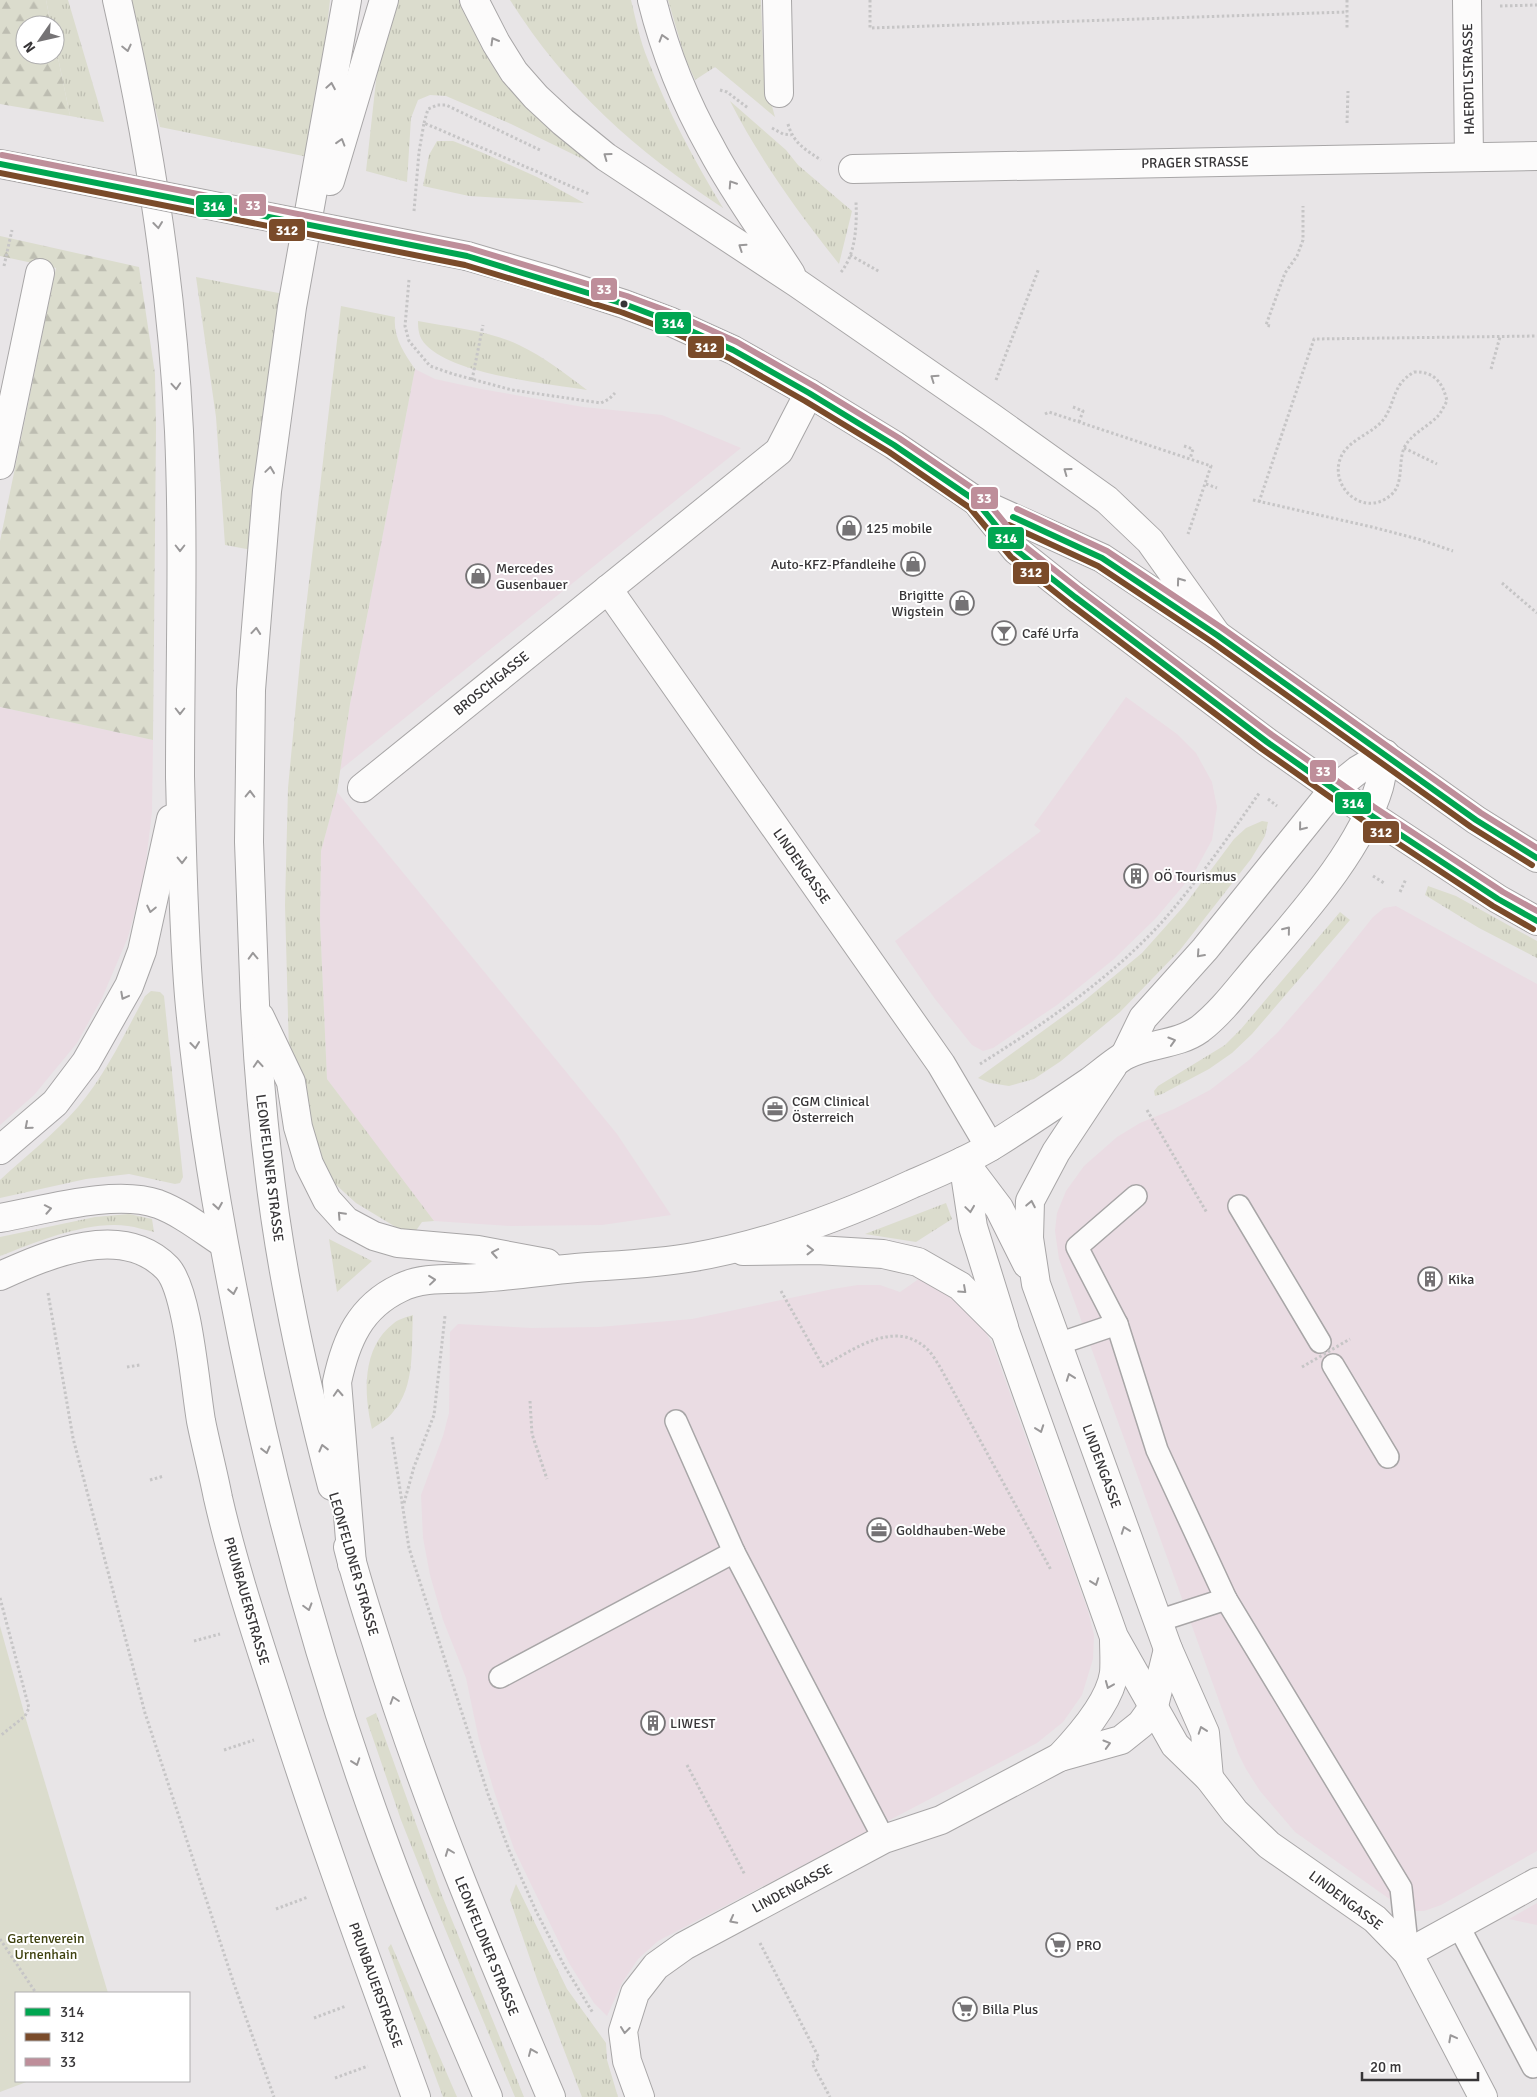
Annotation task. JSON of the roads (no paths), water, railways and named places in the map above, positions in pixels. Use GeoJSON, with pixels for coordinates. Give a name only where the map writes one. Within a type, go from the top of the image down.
{"type":"FeatureCollection","features":[{"type":"Feature","properties":{"kind":"main road"},"geometry":{"type":"LineString","coordinates":[[116,0],[132,66],[150,165],[174,360],[181,500],[180,776],[183,901],[198,1073],[224,1243],[254,1398],[286,1532],[329,1682],[382,1836],[433,1969],[488,2097]]}},
{"type":"Feature","properties":{"kind":"main road"},"geometry":{"type":"LineString","coordinates":[[292,306],[347,0]]}},
{"type":"Feature","properties":{"kind":"main road"},"geometry":{"type":"LineString","coordinates":[[292,306],[384,0]]}},
{"type":"Feature","properties":{"kind":"main road"},"geometry":{"type":"LineString","coordinates":[[474,0],[496,43],[514,72],[536,97],[563,122],[606,157],[797,284],[991,417],[1107,500],[1150,541],[1217,635]]}},
{"type":"Feature","properties":{"kind":"main road"},"geometry":{"type":"LineString","coordinates":[[652,0],[671,62],[698,125],[727,175],[797,284]]}},
{"type":"Feature","properties":{"kind":"main road"},"geometry":{"type":"LineString","coordinates":[[777,0],[780,93]]}},
{"type":"Feature","properties":{"kind":"main road","name":"HAERDTLSTRASSE"},"geometry":{"type":"LineString","coordinates":[[1467,0],[1469,157]]}},
{"type":"Feature","properties":{"kind":"main road","name":"PRAGER STRASSE"},"geometry":{"type":"LineString","coordinates":[[853,169],[1537,156]]}},
{"type":"Feature","properties":{"kind":"main road"},"geometry":{"type":"LineString","coordinates":[[10,166],[467,256],[562,284],[660,318],[733,350],[809,393],[894,445],[976,501],[1102,558],[1217,635],[1476,820],[1537,858]]}},
{"type":"Feature","properties":{"kind":"main road"},"geometry":{"type":"LineString","coordinates":[[0,465],[40,274]]}},
{"type":"Feature","properties":{"kind":"main road","name":"LEONFELDNER STRASSE"},"geometry":{"type":"LineString","coordinates":[[292,306],[268,491],[251,690],[249,842],[255,1005],[263,1121],[278,1236],[306,1379],[352,1564],[394,1699],[437,1820],[480,1931],[551,2097]]}},
{"type":"Feature","properties":{"kind":"main road","name":"BROSCHGASSE"},"geometry":{"type":"LineString","coordinates":[[362,788],[779,451],[809,393]]}},
{"type":"Feature","properties":{"kind":"main road"},"geometry":{"type":"LineString","coordinates":[[976,501],[1016,550],[1083,604],[1333,790],[1498,899],[1537,921]]}},
{"type":"Feature","properties":{"kind":"main road","name":"LINDENGASSE"},"geometry":{"type":"LineString","coordinates":[[608,589],[941,1064],[990,1147]]}},
{"type":"Feature","properties":{"kind":"main road"},"geometry":{"type":"LineString","coordinates":[[352,1564],[337,1382],[342,1357],[350,1336],[358,1322],[386,1296],[403,1286],[431,1280],[479,1278],[578,1268],[661,1263],[726,1251],[768,1240],[857,1209],[990,1147],[1034,1120],[1119,1060],[1183,1038],[1200,1029],[1227,1002],[1325,885],[1369,814],[1380,785],[1385,754]]}},
{"type":"Feature","properties":{"kind":"main road","name":"LINDENGASSE"},"geometry":{"type":"LineString","coordinates":[[1036,1284],[1029,1238],[1030,1201],[1056,1152],[1119,1060],[1143,1018],[1205,949],[1333,790],[1358,770],[1385,754]]}},
{"type":"Feature","properties":{"kind":"main road"},"geometry":{"type":"LineString","coordinates":[[0,1150],[55,1104],[86,1062],[129,986],[142,951],[180,776]]}},
{"type":"Feature","properties":{"kind":"main road"},"geometry":{"type":"LineString","coordinates":[[255,1005],[291,1082],[298,1126],[308,1164],[327,1200],[346,1221],[374,1236],[398,1243],[478,1250],[578,1268]]}},
{"type":"Feature","properties":{"kind":"main road","name":"LINDENGASSE"},"geometry":{"type":"LineString","coordinates":[[963,1161],[999,1208],[1036,1284],[1168,1650],[1205,1733],[1208,1778]]}},
{"type":"Feature","properties":{"kind":"main road","name":"LINDENGASSE"},"geometry":{"type":"LineString","coordinates":[[963,1161],[973,1227],[1005,1331],[1114,1637],[1175,1744],[1208,1778],[1235,1812],[1269,1845],[1375,1919],[1408,1953],[1483,2097]]}},
{"type":"Feature","properties":{"kind":"main road"},"geometry":{"type":"LineString","coordinates":[[0,1218],[93,1201],[138,1200],[174,1211],[224,1243]]}},
{"type":"Feature","properties":{"kind":"main road","name":"PRUNBAUERSTRASSE"},"geometry":{"type":"LineString","coordinates":[[0,1276],[30,1262],[67,1250],[101,1245],[128,1245],[150,1254],[168,1269],[175,1280],[184,1312],[201,1420],[221,1510],[245,1600],[314,1812],[416,2097]]}},
{"type":"Feature","properties":{"kind":"main road","name":"LINDENGASSE"},"geometry":{"type":"LineString","coordinates":[[726,1251],[818,1250],[883,1254],[918,1262],[960,1286],[1005,1331]]}},
{"type":"Feature","properties":{"kind":"main road","name":"LINDENGASSE"},"geometry":{"type":"LineString","coordinates":[[1060,1757],[1080,1736],[1101,1707],[1114,1675],[1114,1637]]}},
{"type":"Feature","properties":{"kind":"main road","name":"LINDENGASSE"},"geometry":{"type":"LineString","coordinates":[[640,2097],[627,2061],[623,2031],[635,1994],[656,1966],[684,1946],[884,1839],[941,1820],[1060,1757],[1121,1740],[1141,1724],[1154,1706],[1168,1650]]}},
{"type":"Feature","properties":{"kind":"main road"},"geometry":{"type":"LineString","coordinates":[[1408,1953],[1537,1882]]}},
{"type":"Feature","properties":{"kind":"lane"},"geometry":{"type":"LineString","coordinates":[[1136,1196],[1077,1247],[1117,1324],[1156,1450],[1226,1599],[1401,1888],[1408,1953]]}},
{"type":"Feature","properties":{"kind":"lane"},"geometry":{"type":"LineString","coordinates":[[1239,1206],[1320,1342]]}},
{"type":"Feature","properties":{"kind":"lane"},"geometry":{"type":"LineString","coordinates":[[1058,1344],[1117,1324]]}},
{"type":"Feature","properties":{"kind":"lane"},"geometry":{"type":"LineString","coordinates":[[1333,1365],[1388,1457]]}},
{"type":"Feature","properties":{"kind":"lane"},"geometry":{"type":"LineString","coordinates":[[676,1421],[734,1552],[884,1839]]}},
{"type":"Feature","properties":{"kind":"lane"},"geometry":{"type":"LineString","coordinates":[[500,1677],[734,1552]]}},
{"type":"Feature","properties":{"kind":"lane"},"geometry":{"type":"LineString","coordinates":[[1158,1620],[1226,1599]]}},
{"type":"Feature","properties":{"kind":"lane"},"geometry":{"type":"LineString","coordinates":[[1458,1926],[1533,2067]]}},
{"type":"Feature","properties":{"kind":"place","name":"125 mobile"},"geometry":{"type":"Point","coordinates":[849,528]}},
{"type":"Feature","properties":{"kind":"place","name":"Auto-KFZ-Pfandleihe"},"geometry":{"type":"Point","coordinates":[913,564]}},
{"type":"Feature","properties":{"kind":"place","name":"Mercedes Gusenbauer"},"geometry":{"type":"Point","coordinates":[478,576]}},
{"type":"Feature","properties":{"kind":"place","name":"Brigitte Wigstein"},"geometry":{"type":"Point","coordinates":[962,603]}},
{"type":"Feature","properties":{"kind":"place","name":"Café Urfa"},"geometry":{"type":"Point","coordinates":[1004,633]}},
{"type":"Feature","properties":{"kind":"place","name":"OÖ Tourismus"},"geometry":{"type":"Point","coordinates":[1136,876]}},
{"type":"Feature","properties":{"kind":"place","name":"CGM Clinical Österreich"},"geometry":{"type":"Point","coordinates":[775,1109]}},
{"type":"Feature","properties":{"kind":"place","name":"Kika"},"geometry":{"type":"Point","coordinates":[1430,1279]}},
{"type":"Feature","properties":{"kind":"place","name":"Goldhauben-Webe"},"geometry":{"type":"Point","coordinates":[879,1530]}},
{"type":"Feature","properties":{"kind":"place","name":"LIWEST"},"geometry":{"type":"Point","coordinates":[653,1723]}},
{"type":"Feature","properties":{"kind":"place","name":"PRO"},"geometry":{"type":"Point","coordinates":[1058,1945]}},
{"type":"Feature","properties":{"kind":"place","name":"Billa Plus"},"geometry":{"type":"Point","coordinates":[965,2009]}},
{"type":"Feature","properties":{"kind":"park label","name":"Gartenverein Urnenhain"},"geometry":{"type":"Point","coordinates":[46,1946]}}]}
